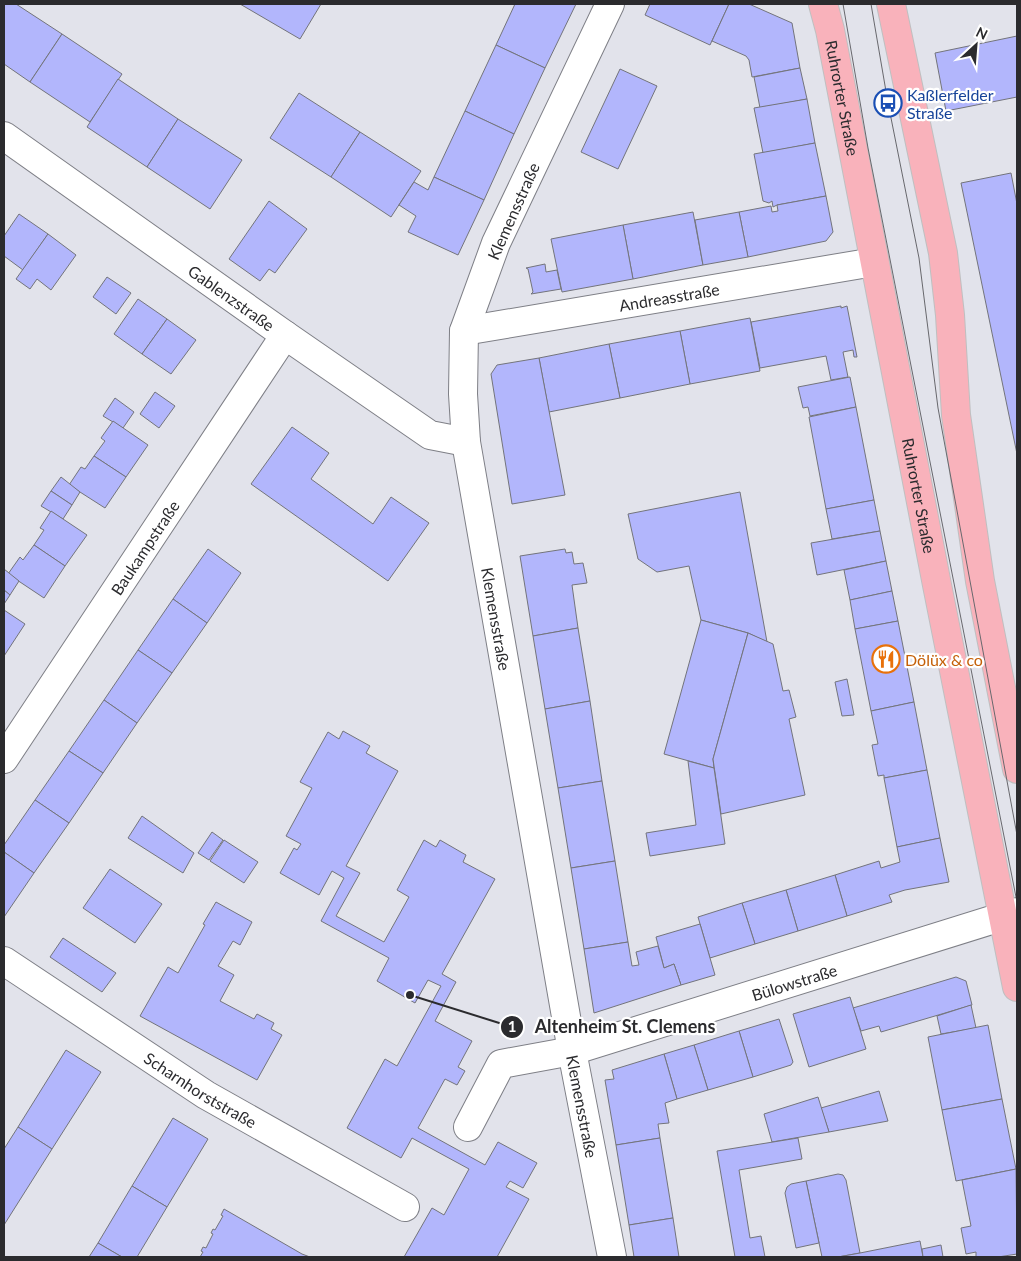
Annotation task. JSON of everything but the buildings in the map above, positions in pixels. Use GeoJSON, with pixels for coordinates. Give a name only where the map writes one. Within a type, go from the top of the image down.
{"type":"FeatureCollection","features":[{"type":"Feature","properties":{"kind":"main road","name":"Ruhrorter Straße"},"geometry":{"type":"LineString","coordinates":[[823,4],[830,30],[939,595],[1010,915],[1017,987]]}},
{"type":"Feature","properties":{"kind":"main road"},"geometry":{"type":"LineString","coordinates":[[891,4],[943,253],[950,315],[956,415],[980,581],[1017,769]]}},
{"type":"Feature","properties":{"kind":"street","name":"Klemensstraße"},"geometry":{"type":"LineString","coordinates":[[610,4],[496,242],[464,331],[462,394],[466,442],[572,1051],[612,1257]]}},
{"type":"Feature","properties":{"kind":"street","name":"Gablenzstraße"},"geometry":{"type":"LineString","coordinates":[[4,137],[430,435],[466,442]]}},
{"type":"Feature","properties":{"kind":"street","name":"Andreasstraße"},"geometry":{"type":"LineString","coordinates":[[464,331],[874,262]]}},
{"type":"Feature","properties":{"kind":"street","name":"Baukampstraße"},"geometry":{"type":"LineString","coordinates":[[4,759],[285,335]]}},
{"type":"Feature","properties":{"kind":"street","name":"Bülowstraße"},"geometry":{"type":"LineString","coordinates":[[468,1128],[501,1064],[572,1051],[1010,915]]}},
{"type":"Feature","properties":{"kind":"street","name":"Scharnhorststraße"},"geometry":{"type":"LineString","coordinates":[[4,961],[206,1095],[405,1207]]}},
{"type":"Feature","properties":{"kind":"tram line"},"geometry":{"type":"LineString","coordinates":[[843,4],[868,148],[1017,902]]}},
{"type":"Feature","properties":{"kind":"tram line"},"geometry":{"type":"LineString","coordinates":[[871,4],[888,103],[919,258],[938,408],[1017,835]]}},
{"type":"Feature","properties":{"kind":"place","name":"Kaßlerfelder Straße"},"geometry":{"type":"Point","coordinates":[888,103]}},
{"type":"Feature","properties":{"kind":"place","name":"Dölüx & co"},"geometry":{"type":"Point","coordinates":[886,659]}},
{"type":"Feature","properties":{"kind":"place","name":"Altenheim St. Clemens"},"geometry":{"type":"Point","coordinates":[410,995]}}]}
